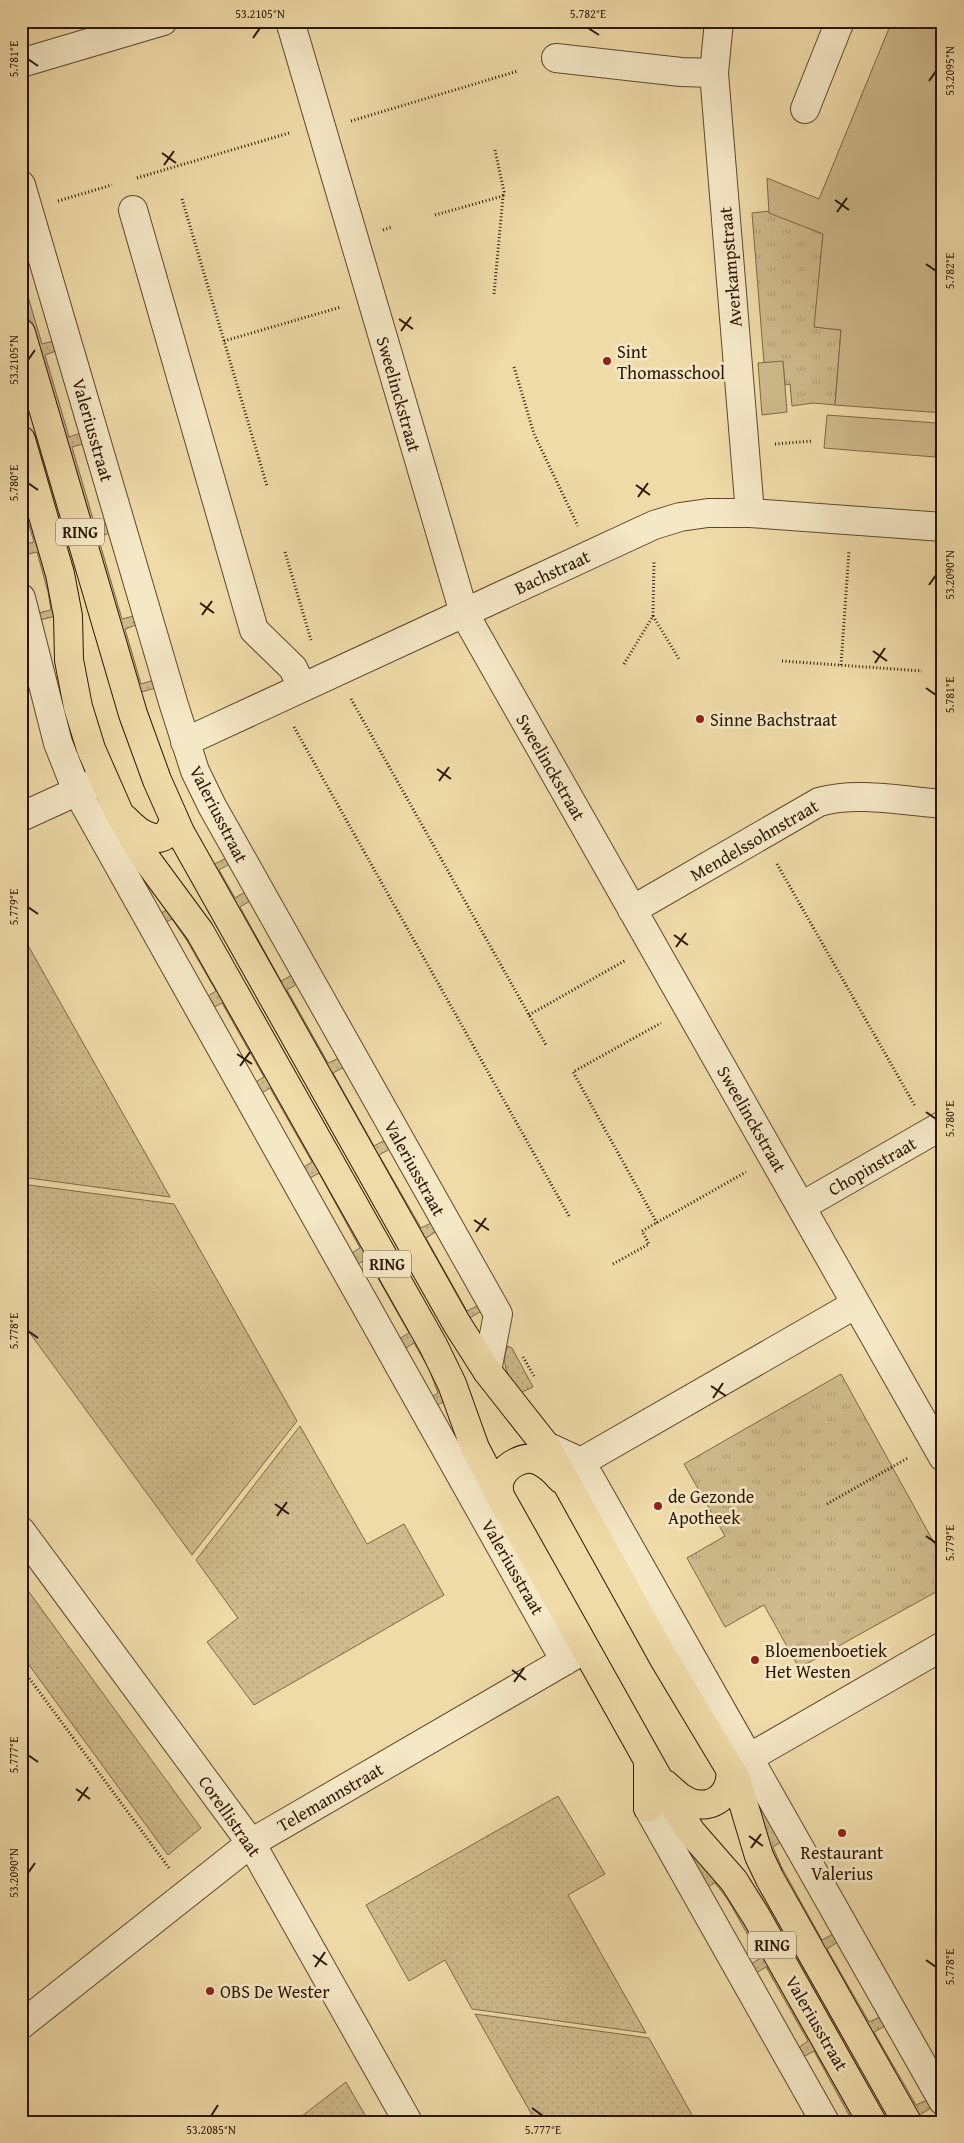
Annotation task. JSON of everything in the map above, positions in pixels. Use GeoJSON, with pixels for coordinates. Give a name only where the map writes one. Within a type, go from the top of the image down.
{"type":"FeatureCollection","features":[{"type":"Feature","properties":{"kind":"main road","name":"Valeriusstraat"},"geometry":{"type":"LineString","coordinates":[[21,333],[133,714],[157,780],[174,818],[204,876],[452,1316],[487,1371],[546,1446],[573,1472],[664,1659],[739,1764],[736,1779],[759,1856],[770,1879],[907,2122]]}},
{"type":"Feature","properties":{"kind":"main road","name":"Valeriusstraat"},"geometry":{"type":"LineString","coordinates":[[21,440],[60,574],[68,616],[71,671],[84,730],[120,815],[153,869],[200,932],[433,1345],[452,1384],[476,1448],[575,1655],[653,1769],[692,1833],[734,1881],[756,1916],[872,2122]]}},
{"type":"Feature","properties":{"kind":"main road","name":"Valeriusstraat"},"geometry":{"type":"LineString","coordinates":[[120,815],[137,832],[153,838],[162,838],[170,832],[174,818]]}},
{"type":"Feature","properties":{"kind":"main road","name":"Valeriusstraat"},"geometry":{"type":"LineString","coordinates":[[500,1496],[499,1480],[505,1472],[520,1460],[530,1458],[550,1468],[573,1472]]}},
{"type":"Feature","properties":{"kind":"main road","name":"Valeriusstraat"},"geometry":{"type":"LineString","coordinates":[[653,1769],[680,1798],[694,1804],[709,1804],[717,1801],[727,1791],[739,1764]]}},
{"type":"Feature","properties":{"kind":"main road"},"geometry":{"type":"LineString","coordinates":[[648,1808],[653,1769]]}},
{"type":"Feature","properties":{"kind":"street"},"geometry":{"type":"LineString","coordinates":[[21,63],[163,21]]}},
{"type":"Feature","properties":{"kind":"street","name":"Sweelinckstraat"},"geometry":{"type":"LineString","coordinates":[[290,21],[464,613],[940,1451]]}},
{"type":"Feature","properties":{"kind":"street","name":"Averkampstraat"},"geometry":{"type":"LineString","coordinates":[[719,21],[714,73],[750,513]]}},
{"type":"Feature","properties":{"kind":"street"},"geometry":{"type":"LineString","coordinates":[[805,109],[840,21]]}},
{"type":"Feature","properties":{"kind":"street"},"geometry":{"type":"LineString","coordinates":[[556,58],[681,72],[714,73]]}},
{"type":"Feature","properties":{"kind":"street","name":"Valeriusstraat"},"geometry":{"type":"LineString","coordinates":[[25,198],[195,771],[212,806],[498,1314],[487,1371]]}},
{"type":"Feature","properties":{"kind":"street"},"geometry":{"type":"LineString","coordinates":[[133,210],[254,630],[294,668],[322,678]]}},
{"type":"Feature","properties":{"kind":"street","name":"Bachstraat"},"geometry":{"type":"LineString","coordinates":[[185,742],[654,525],[680,516],[708,513],[750,513],[943,528]]}},
{"type":"Feature","properties":{"kind":"street","name":"Valeriusstraat"},"geometry":{"type":"LineString","coordinates":[[21,598],[58,743],[77,791],[575,1655]]}},
{"type":"Feature","properties":{"kind":"street"},"geometry":{"type":"LineString","coordinates":[[35,651],[71,671]]}},
{"type":"Feature","properties":{"kind":"street"},"geometry":{"type":"LineString","coordinates":[[21,817],[104,779]]}},
{"type":"Feature","properties":{"kind":"street","name":"Mendelssohnstraat"},"geometry":{"type":"LineString","coordinates":[[632,910],[819,802],[835,797],[943,804]]}},
{"type":"Feature","properties":{"kind":"street","name":"Chopinstraat"},"geometry":{"type":"LineString","coordinates":[[802,1206],[937,1129]]}},
{"type":"Feature","properties":{"kind":"street"},"geometry":{"type":"LineString","coordinates":[[573,1472],[856,1304]]}},
{"type":"Feature","properties":{"kind":"street","name":"Corellistraat"},"geometry":{"type":"LineString","coordinates":[[21,1531],[251,1843],[408,2122]]}},
{"type":"Feature","properties":{"kind":"street"},"geometry":{"type":"LineString","coordinates":[[739,1764],[943,1646]]}},
{"type":"Feature","properties":{"kind":"street","name":"Telemannstraat"},"geometry":{"type":"LineString","coordinates":[[23,2019],[251,1843],[575,1655]]}},
{"type":"Feature","properties":{"kind":"street","name":"Valeriusstraat"},"geometry":{"type":"LineString","coordinates":[[739,1764],[943,2101]]}},
{"type":"Feature","properties":{"kind":"street"},"geometry":{"type":"LineString","coordinates":[[648,1808],[825,2122]]}},
{"type":"Feature","properties":{"kind":"path"},"geometry":{"type":"LineString","coordinates":[[132,180],[518,71]]}},
{"type":"Feature","properties":{"kind":"path"},"geometry":{"type":"LineString","coordinates":[[494,294],[504,192],[495,150]]}},
{"type":"Feature","properties":{"kind":"path"},"geometry":{"type":"LineString","coordinates":[[25,198],[113,185]]}},
{"type":"Feature","properties":{"kind":"path"},"geometry":{"type":"LineString","coordinates":[[436,215],[503,196]]}},
{"type":"Feature","properties":{"kind":"path"},"geometry":{"type":"LineString","coordinates":[[182,198],[267,486]]}},
{"type":"Feature","properties":{"kind":"path"},"geometry":{"type":"LineString","coordinates":[[224,342],[371,299]]}},
{"type":"Feature","properties":{"kind":"path"},"geometry":{"type":"LineString","coordinates":[[514,367],[534,434],[591,554]]}},
{"type":"Feature","properties":{"kind":"path"},"geometry":{"type":"LineString","coordinates":[[842,665],[852,520]]}},
{"type":"Feature","properties":{"kind":"path"},"geometry":{"type":"LineString","coordinates":[[285,552],[322,678],[353,702],[546,1045]]}},
{"type":"Feature","properties":{"kind":"path"},"geometry":{"type":"LineString","coordinates":[[624,664],[653,616],[654,560]]}},
{"type":"Feature","properties":{"kind":"path"},"geometry":{"type":"LineString","coordinates":[[653,616],[679,658]]}},
{"type":"Feature","properties":{"kind":"path"},"geometry":{"type":"LineString","coordinates":[[782,661],[922,671]]}},
{"type":"Feature","properties":{"kind":"path"},"geometry":{"type":"LineString","coordinates":[[296,732],[569,1216]]}},
{"type":"Feature","properties":{"kind":"path"},"geometry":{"type":"LineString","coordinates":[[761,836],[937,1129]]}},
{"type":"Feature","properties":{"kind":"path"},"geometry":{"type":"LineString","coordinates":[[529,1016],[652,945]]}},
{"type":"Feature","properties":{"kind":"path"},"geometry":{"type":"LineString","coordinates":[[657,1223],[573,1072],[662,1022]]}},
{"type":"Feature","properties":{"kind":"path"},"geometry":{"type":"LineString","coordinates":[[614,1264],[649,1244],[642,1232],[746,1172]]}},
{"type":"Feature","properties":{"kind":"path"},"geometry":{"type":"LineString","coordinates":[[827,1504],[940,1451]]}},
{"type":"Feature","properties":{"kind":"path"},"geometry":{"type":"LineString","coordinates":[[21,1668],[187,1893]]}},
{"type":"Feature","properties":{"kind":"green space"},"geometry":{"type":"Polygon","coordinates":[[[892,21],[943,21],[943,413],[835,405],[841,330],[814,327],[823,234],[769,213],[767,178],[819,199],[892,21]]]}},
{"type":"Feature","properties":{"kind":"green space"},"geometry":{"type":"Polygon","coordinates":[[[769,211],[823,234],[815,327],[841,330],[835,405],[813,403],[792,406],[790,384],[785,385],[783,362],[764,363],[752,213],[769,211]]]}},
{"type":"Feature","properties":{"kind":"green space"},"geometry":{"type":"Polygon","coordinates":[[[21,273],[42,344],[53,341],[56,351],[45,355],[69,437],[81,433],[83,444],[72,447],[95,526],[107,523],[110,533],[98,537],[122,619],[134,616],[136,625],[125,629],[141,684],[157,679],[159,687],[138,693],[21,292],[21,273]]]}},
{"type":"Feature","properties":{"kind":"green space"},"geometry":{"type":"Polygon","coordinates":[[[783,361],[787,412],[762,415],[758,363],[783,361]]]}},
{"type":"Feature","properties":{"kind":"green space"},"geometry":{"type":"Polygon","coordinates":[[[827,415],[937,423],[935,457],[824,448],[827,415]]]}},
{"type":"Feature","properties":{"kind":"green space"},"geometry":{"type":"Polygon","coordinates":[[[21,481],[48,574],[56,616],[40,620],[38,613],[51,610],[37,552],[25,555],[22,545],[34,542],[21,498],[21,481]]]}},
{"type":"Feature","properties":{"kind":"green space"},"geometry":{"type":"Polygon","coordinates":[[[230,856],[233,862],[219,870],[235,898],[245,892],[250,901],[240,907],[281,981],[292,975],[297,984],[287,990],[328,1063],[339,1058],[344,1067],[333,1073],[374,1146],[385,1140],[390,1149],[379,1155],[421,1228],[431,1223],[437,1231],[426,1238],[467,1311],[481,1304],[483,1310],[466,1320],[211,866],[230,856]]]}},
{"type":"Feature","properties":{"kind":"green space"},"geometry":{"type":"Polygon","coordinates":[[[169,909],[180,922],[427,1356],[445,1401],[432,1408],[427,1400],[438,1393],[429,1369],[414,1343],[404,1349],[399,1339],[409,1333],[367,1259],[356,1265],[350,1254],[360,1248],[319,1173],[308,1179],[302,1168],[312,1162],[270,1088],[260,1094],[254,1083],[264,1077],[222,1003],[212,1008],[206,997],[216,991],[186,939],[172,919],[160,925],[155,916],[169,909]]]}},
{"type":"Feature","properties":{"kind":"green space"},"geometry":{"type":"Polygon","coordinates":[[[21,933],[170,1197],[21,1177],[21,933]]]}},
{"type":"Feature","properties":{"kind":"green space"},"geometry":{"type":"Polygon","coordinates":[[[21,1184],[174,1204],[297,1421],[192,1555],[21,1321],[21,1184]]]}},
{"type":"Feature","properties":{"kind":"green space"},"geometry":{"type":"Polygon","coordinates":[[[508,1346],[512,1348],[533,1387],[520,1393],[509,1377],[505,1365],[508,1346]]]}},
{"type":"Feature","properties":{"kind":"green space"},"geometry":{"type":"Polygon","coordinates":[[[841,1374],[943,1559],[943,1588],[799,1668],[764,1605],[725,1627],[687,1558],[725,1536],[684,1464],[841,1374]]]}},
{"type":"Feature","properties":{"kind":"green space"},"geometry":{"type":"Polygon","coordinates":[[[300,1426],[367,1544],[404,1524],[444,1595],[254,1705],[207,1642],[238,1618],[196,1560],[300,1426]]]}},
{"type":"Feature","properties":{"kind":"green space"},"geometry":{"type":"Polygon","coordinates":[[[21,1581],[201,1828],[168,1855],[21,1654],[21,1581]]]}},
{"type":"Feature","properties":{"kind":"green space"},"geometry":{"type":"Polygon","coordinates":[[[558,1796],[605,1874],[568,1895],[646,2033],[472,2009],[445,1960],[409,1981],[366,1905],[558,1796]]]}},
{"type":"Feature","properties":{"kind":"green space"},"geometry":{"type":"Polygon","coordinates":[[[754,1796],[785,1839],[773,1847],[782,1868],[822,1940],[833,1934],[838,1942],[827,1949],[869,2022],[880,2017],[885,2026],[874,2032],[916,2105],[927,2100],[931,2108],[921,2114],[925,2122],[920,2122],[774,1860],[754,1796]]]}},
{"type":"Feature","properties":{"kind":"green space"},"geometry":{"type":"Polygon","coordinates":[[[674,1829],[740,1911],[859,2122],[853,2122],[814,2051],[803,2057],[798,2048],[808,2041],[766,1967],[756,1973],[751,1964],[761,1958],[728,1900],[715,1883],[703,1889],[674,1829]]]}},
{"type":"Feature","properties":{"kind":"green space"},"geometry":{"type":"Polygon","coordinates":[[[475,2014],[649,2038],[696,2122],[536,2122],[475,2014]]]}},
{"type":"Feature","properties":{"kind":"green space"},"geometry":{"type":"Polygon","coordinates":[[[346,2082],[369,2122],[307,2122],[302,2116],[346,2082]]]}},
{"type":"Feature","properties":{"kind":"place","name":"Sint Thomasschool"},"geometry":{"type":"Point","coordinates":[607,361]}},
{"type":"Feature","properties":{"kind":"place","name":"Sinne Bachstraat"},"geometry":{"type":"Point","coordinates":[700,719]}},
{"type":"Feature","properties":{"kind":"place","name":"de Gezonde Apotheek"},"geometry":{"type":"Point","coordinates":[658,1506]}},
{"type":"Feature","properties":{"kind":"place","name":"Bloemenboetiek Het Westen"},"geometry":{"type":"Point","coordinates":[755,1660]}},
{"type":"Feature","properties":{"kind":"place","name":"Restaurant Valerius"},"geometry":{"type":"Point","coordinates":[842,1833]}},
{"type":"Feature","properties":{"kind":"place","name":"OBS De Wester"},"geometry":{"type":"Point","coordinates":[210,1991]}}]}
